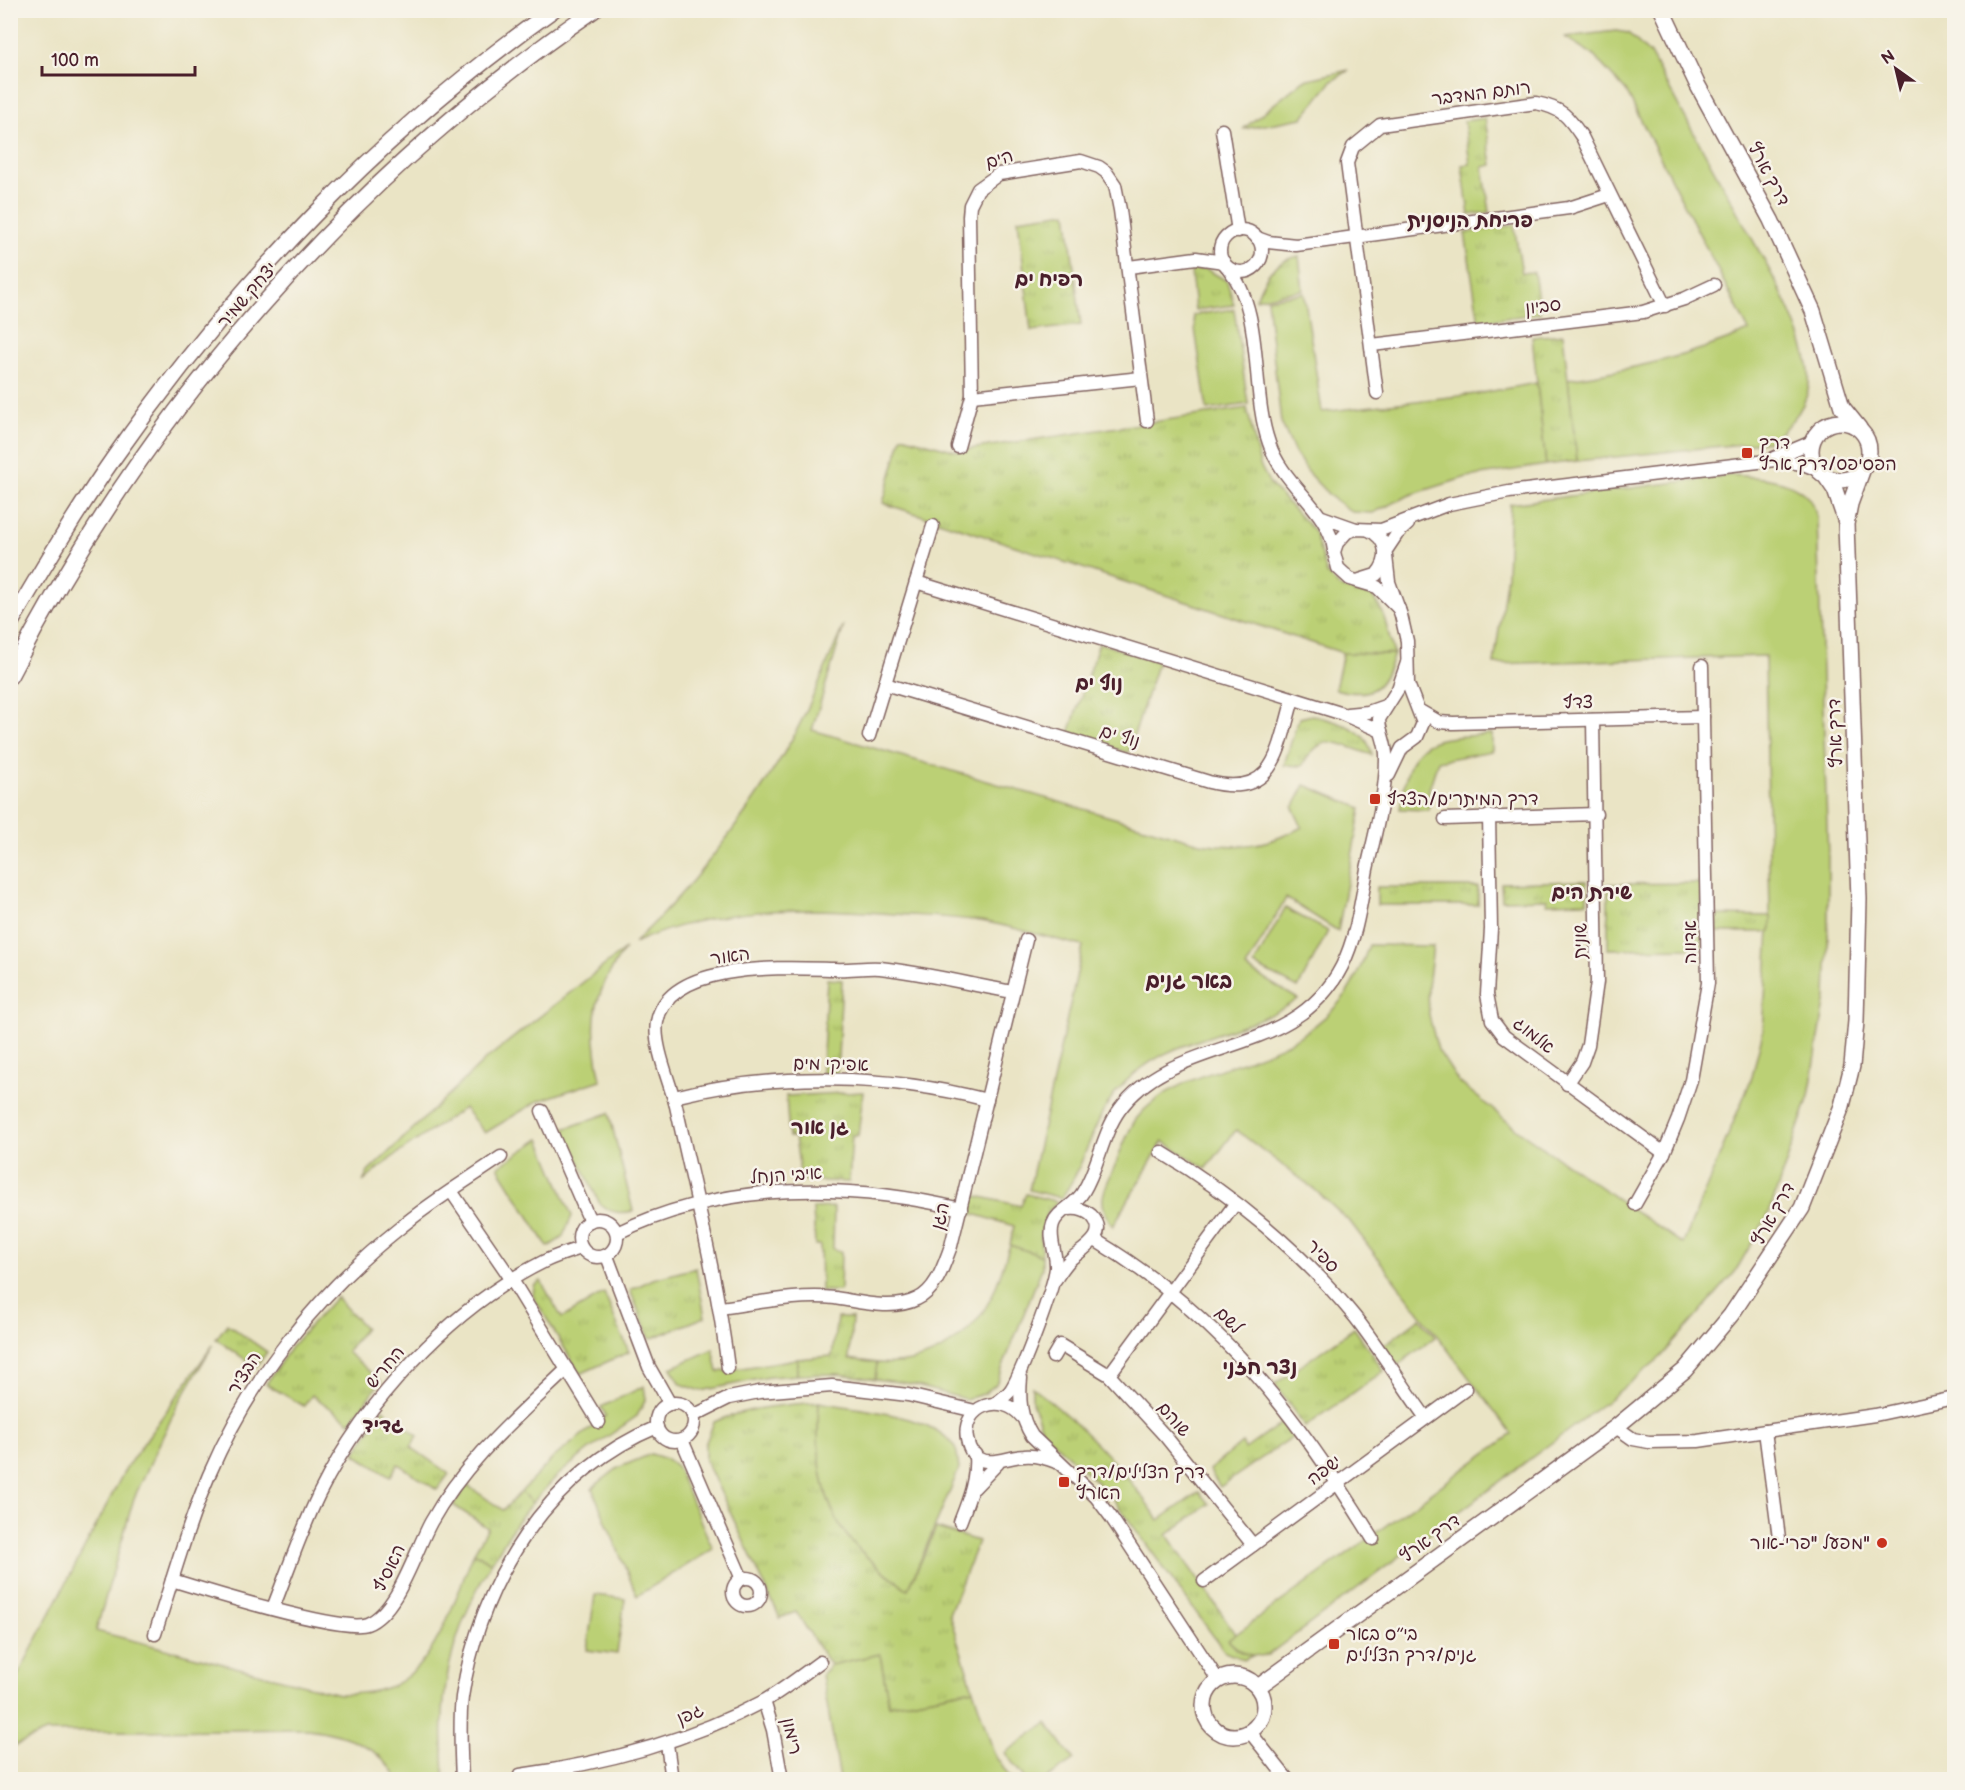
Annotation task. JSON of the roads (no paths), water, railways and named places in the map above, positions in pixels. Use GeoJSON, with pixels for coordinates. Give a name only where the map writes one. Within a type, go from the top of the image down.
{"type":"FeatureCollection","features":[{"type":"Feature","properties":{"kind":"main road","name":"יצחק שמיר"},"geometry":{"type":"LineString","coordinates":[[10,624],[67,528],[113,459],[204,337],[267,265],[321,208],[398,136],[466,76],[553,10]]}},
{"type":"Feature","properties":{"kind":"main road","name":"יצחק שמיר"},"geometry":{"type":"LineString","coordinates":[[10,676],[87,541],[132,473],[215,362],[285,280],[363,201],[481,94],[594,10]]}},
{"type":"Feature","properties":{"kind":"main road","name":"דרך ארץ"},"geometry":{"type":"LineString","coordinates":[[1662,10],[1696,84],[1771,219],[1813,312],[1842,407],[1859,428]]}},
{"type":"Feature","properties":{"kind":"main road","name":"דרך ארץ"},"geometry":{"type":"LineString","coordinates":[[1823,427],[1831,400],[1829,363]]}},
{"type":"Feature","properties":{"kind":"main road"},"geometry":{"type":"LineString","coordinates":[[1842,421],[1859,428],[1869,444],[1869,453],[1862,471],[1845,480],[1822,473],[1813,461],[1812,442],[1823,427],[1842,421]]}},
{"type":"Feature","properties":{"kind":"main road","name":"דרך ארץ"},"geometry":{"type":"LineString","coordinates":[[1258,1687],[1616,1427],[1685,1370],[1731,1315],[1772,1257],[1802,1208],[1842,1106],[1852,1066],[1859,899],[1846,524],[1850,504],[1862,471]]}},
{"type":"Feature","properties":{"kind":"main road","name":"דרך ארץ"},"geometry":{"type":"LineString","coordinates":[[1822,473],[1835,490],[1846,524]]}},
{"type":"Feature","properties":{"kind":"main road"},"geometry":{"type":"LineString","coordinates":[[1226,1677],[1244,1677],[1258,1687],[1265,1706],[1258,1725],[1250,1732],[1228,1736],[1209,1724],[1204,1707],[1205,1697],[1218,1680],[1226,1677]]}},
{"type":"Feature","properties":{"kind":"street","name":"רותם המדבר"},"geometry":{"type":"LineString","coordinates":[[1356,236],[1347,163],[1353,147],[1365,134],[1380,125],[1396,121],[1536,103],[1555,106],[1569,117],[1582,136],[1665,306]]}},
{"type":"Feature","properties":{"kind":"street"},"geometry":{"type":"LineString","coordinates":[[1222,130],[1238,231]]}},
{"type":"Feature","properties":{"kind":"street","name":"הים"},"geometry":{"type":"LineString","coordinates":[[958,447],[972,396],[970,205],[984,182],[999,174],[1062,163],[1081,161],[1099,166],[1115,185],[1129,267],[1147,421]]}},
{"type":"Feature","properties":{"kind":"street"},"geometry":{"type":"LineString","coordinates":[[1129,267],[1196,258],[1222,244],[1230,234],[1238,231],[1247,231],[1268,242],[1296,244],[1569,208],[1609,195]]}},
{"type":"Feature","properties":{"kind":"street"},"geometry":{"type":"LineString","coordinates":[[1356,236],[1377,393]]}},
{"type":"Feature","properties":{"kind":"street"},"geometry":{"type":"LineString","coordinates":[[1247,304],[1262,249],[1257,238]]}},
{"type":"Feature","properties":{"kind":"street"},"geometry":{"type":"LineString","coordinates":[[1222,244],[1226,265],[1237,278],[1247,304],[1268,442],[1280,469],[1322,517],[1332,537],[1338,568],[1343,574],[1377,587],[1399,609]]}},
{"type":"Feature","properties":{"kind":"street"},"geometry":{"type":"LineString","coordinates":[[1196,258],[1226,265],[1234,271],[1247,271],[1296,244]]}},
{"type":"Feature","properties":{"kind":"street","name":"סביון"},"geometry":{"type":"LineString","coordinates":[[1372,345],[1632,313],[1665,306],[1714,285]]}},
{"type":"Feature","properties":{"kind":"street"},"geometry":{"type":"LineString","coordinates":[[972,396],[1141,378]]}},
{"type":"Feature","properties":{"kind":"street"},"geometry":{"type":"LineString","coordinates":[[1761,462],[1812,442]]}},
{"type":"Feature","properties":{"kind":"street"},"geometry":{"type":"LineString","coordinates":[[1334,552],[1341,537],[1361,529],[1381,530],[1449,504],[1509,492],[1761,462],[1791,462],[1822,473]]}},
{"type":"Feature","properties":{"kind":"street"},"geometry":{"type":"LineString","coordinates":[[1358,580],[1376,575],[1397,534],[1422,515]]}},
{"type":"Feature","properties":{"kind":"street"},"geometry":{"type":"LineString","coordinates":[[1322,517],[1377,535],[1383,542],[1387,574],[1407,641],[1408,684],[1423,723],[1412,740],[1397,756],[1383,793]]}},
{"type":"Feature","properties":{"kind":"street"},"geometry":{"type":"LineString","coordinates":[[869,736],[933,526]]}},
{"type":"Feature","properties":{"kind":"street"},"geometry":{"type":"LineString","coordinates":[[916,582],[1340,713],[1382,733],[1396,743],[1412,740]]}},
{"type":"Feature","properties":{"kind":"street"},"geometry":{"type":"LineString","coordinates":[[693,1416],[729,1398],[759,1392],[832,1386],[908,1395],[940,1405],[975,1412],[996,1403],[1011,1390],[1054,1281],[1056,1257],[1052,1237],[1054,1221],[1058,1215],[1069,1209],[1089,1182],[1110,1126],[1119,1111],[1138,1090],[1183,1064],[1278,1029],[1300,1015],[1328,988],[1342,967],[1353,938],[1383,793],[1387,755],[1379,718],[1398,689],[1407,663]]}},
{"type":"Feature","properties":{"kind":"street","name":"אדווה"},"geometry":{"type":"LineString","coordinates":[[1635,1204],[1664,1153],[1691,1080],[1708,983],[1702,666]]}},
{"type":"Feature","properties":{"kind":"street","name":"נוף ים"},"geometry":{"type":"LineString","coordinates":[[885,684],[1209,782],[1234,787],[1255,782],[1268,771],[1276,757],[1293,699]]}},
{"type":"Feature","properties":{"kind":"street"},"geometry":{"type":"LineString","coordinates":[[1340,713],[1359,714],[1404,700],[1418,708]]}},
{"type":"Feature","properties":{"kind":"street","name":"צדף"},"geometry":{"type":"LineString","coordinates":[[1418,708],[1439,722],[1453,723],[1703,717]]}},
{"type":"Feature","properties":{"kind":"street","name":"שונית"},"geometry":{"type":"LineString","coordinates":[[1567,1084],[1582,1062],[1588,1045],[1597,982],[1593,720]]}},
{"type":"Feature","properties":{"kind":"street","name":"צדף"},"geometry":{"type":"LineString","coordinates":[[1412,740],[1453,723]]}},
{"type":"Feature","properties":{"kind":"street"},"geometry":{"type":"LineString","coordinates":[[1444,819],[1596,814]]}},
{"type":"Feature","properties":{"kind":"street","name":"אלמוג"},"geometry":{"type":"LineString","coordinates":[[1489,816],[1491,929],[1486,994],[1492,1020],[1504,1036],[1664,1153]]}},
{"type":"Feature","properties":{"kind":"street","name":"הגן"},"geometry":{"type":"LineString","coordinates":[[720,1308],[800,1299],[836,1298],[895,1305],[918,1299],[941,1273],[961,1209],[1026,940]]}},
{"type":"Feature","properties":{"kind":"street","name":"האור"},"geometry":{"type":"LineString","coordinates":[[698,1204],[674,1096],[657,1036],[657,1022],[664,1003],[678,988],[694,980],[777,968],[876,968],[1013,992]]}},
{"type":"Feature","properties":{"kind":"street","name":"אפיקי מים"},"geometry":{"type":"LineString","coordinates":[[674,1096],[732,1085],[828,1080],[946,1089],[987,1100]]}},
{"type":"Feature","properties":{"kind":"street"},"geometry":{"type":"LineString","coordinates":[[542,1112],[590,1221]]}},
{"type":"Feature","properties":{"kind":"street","name":"ספיר"},"geometry":{"type":"LineString","coordinates":[[1161,1152],[1202,1176],[1301,1258],[1340,1300],[1426,1418]]}},
{"type":"Feature","properties":{"kind":"street","name":"הבציר"},"geometry":{"type":"LineString","coordinates":[[154,1634],[210,1474],[249,1397],[291,1334],[356,1266],[402,1226],[501,1157]]}},
{"type":"Feature","properties":{"kind":"street"},"geometry":{"type":"LineString","coordinates":[[1054,1281],[1070,1260],[1095,1240],[1097,1233],[1090,1204],[1089,1182]]}},
{"type":"Feature","properties":{"kind":"street","name":"איבי הנחל"},"geometry":{"type":"LineString","coordinates":[[617,1233],[643,1221],[698,1204],[750,1195],[805,1190],[867,1191],[961,1209]]}},
{"type":"Feature","properties":{"kind":"street"},"geometry":{"type":"LineString","coordinates":[[451,1191],[512,1280],[599,1422]]}},
{"type":"Feature","properties":{"kind":"street"},"geometry":{"type":"LineString","coordinates":[[698,1204],[720,1308],[728,1368]]}},
{"type":"Feature","properties":{"kind":"street"},"geometry":{"type":"LineString","coordinates":[[1109,1375],[1235,1204]]}},
{"type":"Feature","properties":{"kind":"street"},"geometry":{"type":"LineString","coordinates":[[1069,1209],[1080,1209],[1094,1219]]}},
{"type":"Feature","properties":{"kind":"street"},"geometry":{"type":"LineString","coordinates":[[607,1220],[617,1233],[615,1249],[606,1256],[595,1258],[581,1248],[579,1235],[590,1221],[607,1220]]}},
{"type":"Feature","properties":{"kind":"street"},"geometry":{"type":"LineString","coordinates":[[1052,1237],[1061,1249],[1068,1253],[1080,1252]]}},
{"type":"Feature","properties":{"kind":"street","name":"לשם"},"geometry":{"type":"LineString","coordinates":[[1095,1240],[1202,1317],[1249,1365],[1284,1406],[1338,1483],[1373,1539]]}},
{"type":"Feature","properties":{"kind":"street","name":"החריש"},"geometry":{"type":"LineString","coordinates":[[273,1608],[320,1494],[352,1440],[418,1356],[483,1298],[544,1261],[581,1248]]}},
{"type":"Feature","properties":{"kind":"street"},"geometry":{"type":"LineString","coordinates":[[606,1256],[637,1339],[670,1404]]}},
{"type":"Feature","properties":{"kind":"street","name":"שוהם"},"geometry":{"type":"LineString","coordinates":[[1053,1357],[1060,1345],[1109,1375],[1166,1437],[1253,1545]]}},
{"type":"Feature","properties":{"kind":"street"},"geometry":{"type":"LineString","coordinates":[[1013,1458],[1024,1444],[1025,1423],[1019,1394],[1022,1365]]}},
{"type":"Feature","properties":{"kind":"street","name":"האסיף"},"geometry":{"type":"LineString","coordinates":[[172,1580],[334,1624],[366,1625],[386,1611],[396,1598],[431,1522],[458,1479],[483,1450],[567,1369]]}},
{"type":"Feature","properties":{"kind":"street","name":"ישפה"},"geometry":{"type":"LineString","coordinates":[[1204,1581],[1466,1389]]}},
{"type":"Feature","properties":{"kind":"street"},"geometry":{"type":"LineString","coordinates":[[1616,1427],[1633,1439],[1649,1442],[1698,1441],[1875,1416],[1954,1398]]}},
{"type":"Feature","properties":{"kind":"street"},"geometry":{"type":"LineString","coordinates":[[996,1403],[1012,1407],[1032,1436],[1096,1497],[1112,1517],[1218,1680]]}},
{"type":"Feature","properties":{"kind":"street"},"geometry":{"type":"LineString","coordinates":[[670,1404],[686,1407],[693,1416],[692,1431],[682,1440],[666,1439],[657,1428],[658,1415],[670,1404]]}},
{"type":"Feature","properties":{"kind":"street"},"geometry":{"type":"LineString","coordinates":[[940,1405],[967,1428]]}},
{"type":"Feature","properties":{"kind":"street"},"geometry":{"type":"LineString","coordinates":[[975,1412],[967,1428],[968,1444],[982,1459],[998,1463]]}},
{"type":"Feature","properties":{"kind":"street"},"geometry":{"type":"LineString","coordinates":[[462,1779],[462,1700],[472,1648],[504,1568],[530,1526],[579,1473],[638,1435],[657,1428]]}},
{"type":"Feature","properties":{"kind":"street"},"geometry":{"type":"LineString","coordinates":[[1765,1431],[1779,1538]]}},
{"type":"Feature","properties":{"kind":"street"},"geometry":{"type":"LineString","coordinates":[[682,1440],[742,1579]]}},
{"type":"Feature","properties":{"kind":"street"},"geometry":{"type":"LineString","coordinates":[[960,1522],[973,1488],[976,1470],[975,1454]]}},
{"type":"Feature","properties":{"kind":"street"},"geometry":{"type":"LineString","coordinates":[[973,1488],[998,1463],[1013,1458],[1035,1457],[1060,1463]]}},
{"type":"Feature","properties":{"kind":"street","name":"גפן"},"geometry":{"type":"LineString","coordinates":[[520,1775],[563,1774],[666,1744],[764,1701],[820,1662]]}},
{"type":"Feature","properties":{"kind":"street","name":"רימון"},"geometry":{"type":"LineString","coordinates":[[764,1701],[773,1730],[782,1779]]}},
{"type":"Feature","properties":{"kind":"street"},"geometry":{"type":"LineString","coordinates":[[1250,1732],[1288,1779]]}},
{"type":"Feature","properties":{"kind":"street"},"geometry":{"type":"LineString","coordinates":[[666,1744],[672,1779]]}},
{"type":"Feature","properties":{"kind":"railway"},"geometry":{"type":"LineString","coordinates":[[1952,10],[1954,111]]}},
{"type":"Feature","properties":{"kind":"place","name":"דרך הפסיפס/דרך ארץ"},"geometry":{"type":"Point","coordinates":[1747,453]}},
{"type":"Feature","properties":{"kind":"place","name":"דרך המיתרים/הצדף"},"geometry":{"type":"Point","coordinates":[1375,799]}},
{"type":"Feature","properties":{"kind":"place","name":"דרך הצלילים/דרך הארץ"},"geometry":{"type":"Point","coordinates":[1064,1482]}},
{"type":"Feature","properties":{"kind":"place","name":"מפעל \"פרי-אור\""},"geometry":{"type":"Point","coordinates":[1882,1543]}},
{"type":"Feature","properties":{"kind":"place","name":"בי״ס באר גנים/דרך הצלילים"},"geometry":{"type":"Point","coordinates":[1334,1644]}},
{"type":"Feature","properties":{"kind":"district","name":"פריחת הניסנית"},"geometry":{"type":"Point","coordinates":[1470,220]}},
{"type":"Feature","properties":{"kind":"district","name":"רפיח ים"},"geometry":{"type":"Point","coordinates":[1049,279]}},
{"type":"Feature","properties":{"kind":"district","name":"נוף ים"},"geometry":{"type":"Point","coordinates":[1099,683]}},
{"type":"Feature","properties":{"kind":"district","name":"שירת הים"},"geometry":{"type":"Point","coordinates":[1592,892]}},
{"type":"Feature","properties":{"kind":"district","name":"באר גנים"},"geometry":{"type":"Point","coordinates":[1189,981]}},
{"type":"Feature","properties":{"kind":"district","name":"גן אור"},"geometry":{"type":"Point","coordinates":[820,1127]}},
{"type":"Feature","properties":{"kind":"district","name":"נצר חזני"},"geometry":{"type":"Point","coordinates":[1260,1367]}},
{"type":"Feature","properties":{"kind":"district","name":"גדיד"},"geometry":{"type":"Point","coordinates":[383,1425]}}]}
